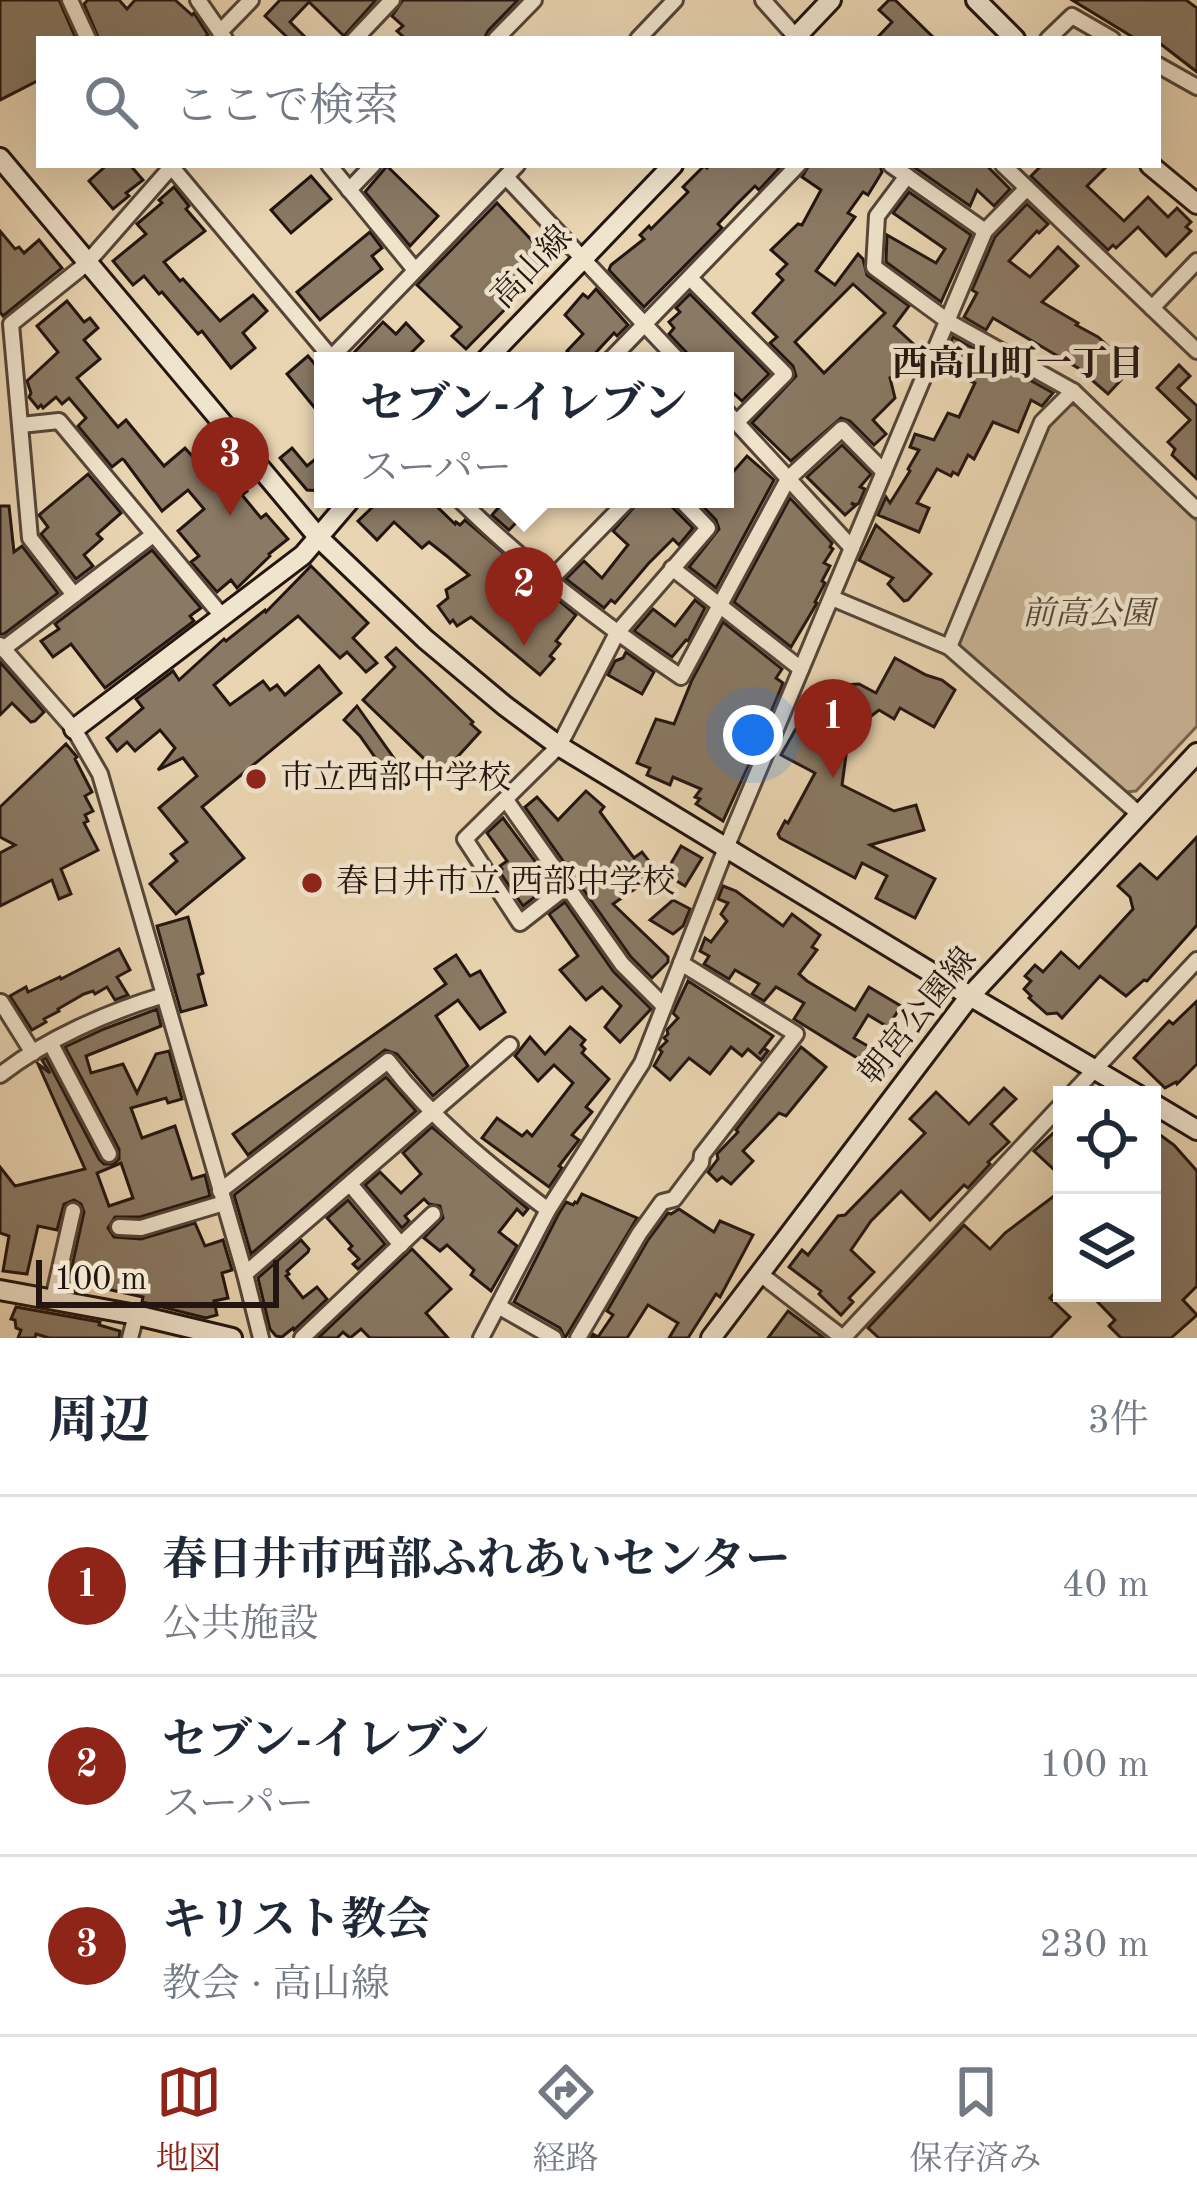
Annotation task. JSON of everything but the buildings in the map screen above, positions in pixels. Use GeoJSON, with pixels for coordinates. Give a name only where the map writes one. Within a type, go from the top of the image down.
{"type":"FeatureCollection","features":[{"type":"Feature","properties":{"kind":"street"},"geometry":{"type":"LineString","coordinates":[[70,0],[87,36]]}},
{"type":"Feature","properties":{"kind":"street"},"geometry":{"type":"LineString","coordinates":[[198,0],[223,36],[251,0]]}},
{"type":"Feature","properties":{"kind":"street"},"geometry":{"type":"LineString","coordinates":[[358,36],[392,0]]}},
{"type":"Feature","properties":{"kind":"street"},"geometry":{"type":"LineString","coordinates":[[499,36],[534,0]]}},
{"type":"Feature","properties":{"kind":"street"},"geometry":{"type":"LineString","coordinates":[[641,36],[675,0]]}},
{"type":"Feature","properties":{"kind":"street"},"geometry":{"type":"LineString","coordinates":[[764,0],[793,36]]}},
{"type":"Feature","properties":{"kind":"street"},"geometry":{"type":"LineString","coordinates":[[797,36],[831,0]]}},
{"type":"Feature","properties":{"kind":"street"},"geometry":{"type":"LineString","coordinates":[[976,0],[1012,36]]}},
{"type":"Feature","properties":{"kind":"street"},"geometry":{"type":"LineString","coordinates":[[1051,36],[1072,16],[1078,0]]}},
{"type":"Feature","properties":{"kind":"street"},"geometry":{"type":"LineString","coordinates":[[1072,16],[1107,36]]}},
{"type":"Feature","properties":{"kind":"street"},"geometry":{"type":"LineString","coordinates":[[1161,67],[1197,87]]}},
{"type":"Feature","properties":{"kind":"street"},"geometry":{"type":"LineString","coordinates":[[0,158],[319,538],[424,640],[559,746],[1123,1086]]}},
{"type":"Feature","properties":{"kind":"street"},"geometry":{"type":"LineString","coordinates":[[74,596],[30,538],[11,324],[86,264],[170,168]]}},
{"type":"Feature","properties":{"kind":"street"},"geometry":{"type":"LineString","coordinates":[[174,168],[326,352]]}},
{"type":"Feature","properties":{"kind":"street"},"geometry":{"type":"LineString","coordinates":[[331,168],[415,270]]}},
{"type":"Feature","properties":{"kind":"street"},"geometry":{"type":"LineString","coordinates":[[349,190],[370,168]]}},
{"type":"Feature","properties":{"kind":"street","name":"高山線"},"geometry":{"type":"LineString","coordinates":[[494,352],[670,168]]}},
{"type":"Feature","properties":{"kind":"street"},"geometry":{"type":"LineString","coordinates":[[618,352],[795,168]]}},
{"type":"Feature","properties":{"kind":"street"},"geometry":{"type":"LineString","coordinates":[[895,168],[985,231]]}},
{"type":"Feature","properties":{"kind":"street"},"geometry":{"type":"LineString","coordinates":[[1006,168],[1197,351]]}},
{"type":"Feature","properties":{"kind":"street"},"geometry":{"type":"LineString","coordinates":[[1154,168],[1197,204]]}},
{"type":"Feature","properties":{"kind":"street"},"geometry":{"type":"LineString","coordinates":[[339,352],[511,171],[671,352]]}},
{"type":"Feature","properties":{"kind":"street"},"geometry":{"type":"LineString","coordinates":[[907,176],[877,216],[874,267],[949,322],[1073,391],[1197,510]]}},
{"type":"Feature","properties":{"kind":"street"},"geometry":{"type":"LineString","coordinates":[[482,1338],[548,1210],[642,1063],[726,848],[985,231],[1027,188]]}},
{"type":"Feature","properties":{"kind":"street"},"geometry":{"type":"LineString","coordinates":[[1152,308],[1197,261]]}},
{"type":"Feature","properties":{"kind":"street"},"geometry":{"type":"LineString","coordinates":[[690,278],[785,374],[736,423]]}},
{"type":"Feature","properties":{"kind":"street"},"geometry":{"type":"LineString","coordinates":[[949,647],[1042,422],[1073,391]]}},
{"type":"Feature","properties":{"kind":"street"},"geometry":{"type":"LineString","coordinates":[[21,425],[58,421],[222,616]]}},
{"type":"Feature","properties":{"kind":"street"},"geometry":{"type":"LineString","coordinates":[[734,421],[852,548]]}},
{"type":"Feature","properties":{"kind":"street"},"geometry":{"type":"LineString","coordinates":[[473,508],[550,580],[681,677],[788,479],[842,429],[884,472]]}},
{"type":"Feature","properties":{"kind":"street"},"geometry":{"type":"LineString","coordinates":[[74,729],[303,555],[344,508]]}},
{"type":"Feature","properties":{"kind":"street"},"geometry":{"type":"LineString","coordinates":[[550,580],[620,508]]}},
{"type":"Feature","properties":{"kind":"street"},"geometry":{"type":"LineString","coordinates":[[566,887],[520,922],[465,839],[559,746],[617,633],[708,528],[689,508]]}},
{"type":"Feature","properties":{"kind":"street"},"geometry":{"type":"LineString","coordinates":[[153,535],[2,647],[74,729],[100,774],[261,1338]]}},
{"type":"Feature","properties":{"kind":"street"},"geometry":{"type":"LineString","coordinates":[[672,568],[801,669]]}},
{"type":"Feature","properties":{"kind":"street"},"geometry":{"type":"LineString","coordinates":[[832,598],[949,647],[1139,814]]}},
{"type":"Feature","properties":{"kind":"street","name":"朝宮公園線"},"geometry":{"type":"LineString","coordinates":[[711,1338],[970,996],[1197,753]]}},
{"type":"Feature","properties":{"kind":"street"},"geometry":{"type":"LineString","coordinates":[[506,800],[622,964],[664,1006]]}},
{"type":"Feature","properties":{"kind":"street"},"geometry":{"type":"LineString","coordinates":[[1079,1086],[1197,960]]}},
{"type":"Feature","properties":{"kind":"street"},"geometry":{"type":"LineString","coordinates":[[578,1338],[639,1234],[662,1202],[674,1199],[702,1155],[796,1034],[681,964]]}},
{"type":"Feature","properties":{"kind":"street"},"geometry":{"type":"LineString","coordinates":[[0,1075],[32,1052],[117,1009],[164,995]]}},
{"type":"Feature","properties":{"kind":"street"},"geometry":{"type":"LineString","coordinates":[[1,1002],[32,1052]]}},
{"type":"Feature","properties":{"kind":"street"},"geometry":{"type":"LineString","coordinates":[[51,1044],[109,1154]]}},
{"type":"Feature","properties":{"kind":"street"},"geometry":{"type":"LineString","coordinates":[[245,1274],[510,1046]]}},
{"type":"Feature","properties":{"kind":"street"},"geometry":{"type":"LineString","coordinates":[[119,1227],[141,1228],[222,1197],[388,1061],[406,1085],[485,1162],[548,1210]]}},
{"type":"Feature","properties":{"kind":"street"},"geometry":{"type":"LineString","coordinates":[[1161,1108],[1197,1130]]}},
{"type":"Feature","properties":{"kind":"street"},"geometry":{"type":"LineString","coordinates":[[760,1273],[843,1337],[1053,1114]]}},
{"type":"Feature","properties":{"kind":"street"},"geometry":{"type":"LineString","coordinates":[[350,1184],[400,1245]]}},
{"type":"Feature","properties":{"kind":"street"},"geometry":{"type":"LineString","coordinates":[[53,1299],[73,1211]]}},
{"type":"Feature","properties":{"kind":"street"},"geometry":{"type":"LineString","coordinates":[[302,1338],[434,1214]]}},
{"type":"Feature","properties":{"kind":"street"},"geometry":{"type":"LineString","coordinates":[[0,1290],[232,1338]]}},
{"type":"Feature","properties":{"kind":"street"},"geometry":{"type":"LineString","coordinates":[[498,1306],[554,1338]]}},
{"type":"Feature","properties":{"kind":"street"},"geometry":{"type":"LineString","coordinates":[[130,1338],[136,1316]]}},
{"type":"Feature","properties":{"kind":"green space","name":"前高公園"},"geometry":{"type":"Polygon","coordinates":[[[1069,405],[1076,405],[1197,521],[1197,726],[1136,791],[1126,792],[960,648],[958,640],[1049,427],[1069,405]]]}},
{"type":"Feature","properties":{"kind":"place","name":"キリスト教会"},"geometry":{"type":"Point","coordinates":[230,516]}},
{"type":"Feature","properties":{"kind":"place","name":"セブン-イレブン"},"geometry":{"type":"Point","coordinates":[524,646]}},
{"type":"Feature","properties":{"kind":"place","name":"春日井市西部ふれあいセンター"},"geometry":{"type":"Point","coordinates":[833,778]}},
{"type":"Feature","properties":{"kind":"place","name":"市立西部中学校"},"geometry":{"type":"Point","coordinates":[256,779]}},
{"type":"Feature","properties":{"kind":"place","name":"春日井市立 西部中学校"},"geometry":{"type":"Point","coordinates":[312,883]}},
{"type":"Feature","properties":{"kind":"district","name":"西高山町一丁目"},"geometry":{"type":"Point","coordinates":[1018,366]}}]}
